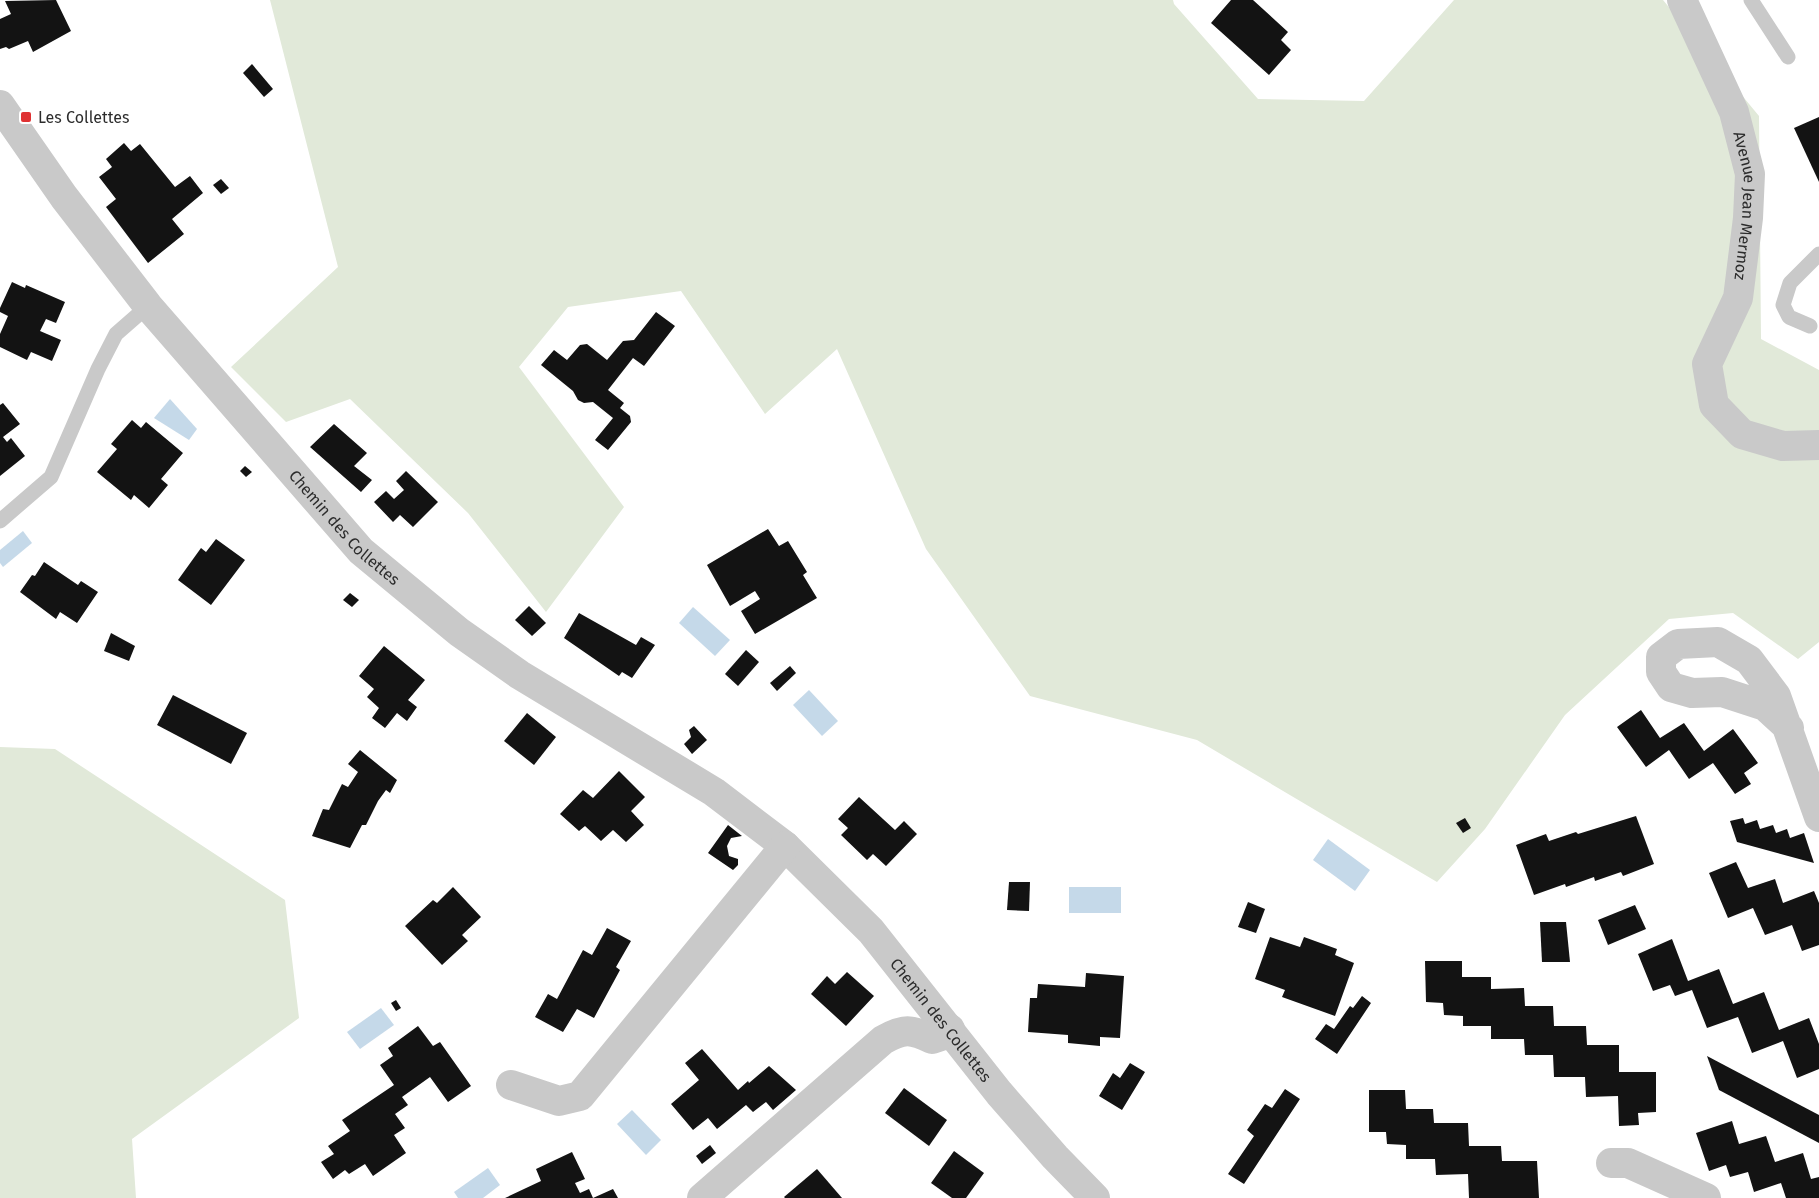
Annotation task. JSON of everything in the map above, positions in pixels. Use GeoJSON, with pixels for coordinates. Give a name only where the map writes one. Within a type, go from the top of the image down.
{"type":"FeatureCollection","features":[{"type":"Feature","properties":{"kind":"street","name":"Avenue Jean Mermoz"},"geometry":{"type":"LineString","coordinates":[[1682,0],[1734,112],[1750,174],[1748,218],[1738,297],[1707,364],[1714,405],[1742,434],[1784,446],[1819,445]]}},
{"type":"Feature","properties":{"kind":"street","name":"Chemin des Collettes"},"geometry":{"type":"LineString","coordinates":[[0,105],[64,197],[148,306],[362,551],[459,632],[519,675],[714,792],[785,846],[871,931],[1006,1101],[1095,1198]]}},
{"type":"Feature","properties":{"kind":"street"},"geometry":{"type":"LineString","coordinates":[[1789,728],[1819,817]]}},
{"type":"Feature","properties":{"kind":"street"},"geometry":{"type":"LineString","coordinates":[[511,1085],[559,1101],[580,1096],[785,846]]}},
{"type":"Feature","properties":{"kind":"street"},"geometry":{"type":"LineString","coordinates":[[702,1198],[883,1040],[897,1031],[914,1031],[932,1039],[950,1029]]}},
{"type":"Feature","properties":{"kind":"street"},"geometry":{"type":"LineString","coordinates":[[1611,1163],[1628,1163],[1706,1198]]}},
{"type":"Feature","properties":{"kind":"lane"},"geometry":{"type":"LineString","coordinates":[[1751,0],[1788,57]]}},
{"type":"Feature","properties":{"kind":"lane"},"geometry":{"type":"LineString","coordinates":[[1810,326],[1789,317],[1784,305],[1790,283],[1819,254]]}},
{"type":"Feature","properties":{"kind":"lane"},"geometry":{"type":"LineString","coordinates":[[0,520],[51,477],[98,369],[116,334],[148,306]]}},
{"type":"Feature","properties":{"kind":"green space"},"geometry":{"type":"Polygon","coordinates":[[[270,0],[1173,0],[1174,4],[1258,99],[1364,101],[1454,0],[1663,0],[1759,116],[1761,339],[1819,370],[1819,642],[1798,659],[1733,613],[1669,619],[1565,715],[1485,829],[1437,882],[1197,740],[1030,696],[926,549],[837,349],[765,414],[681,291],[568,307],[519,367],[624,507],[546,612],[468,513],[350,399],[286,422],[231,367],[338,267],[270,0]]]}},
{"type":"Feature","properties":{"kind":"green space"},"geometry":{"type":"Polygon","coordinates":[[[0,747],[55,749],[285,900],[299,1018],[132,1139],[136,1198],[0,1198],[0,747]]]}},
{"type":"Feature","properties":{"kind":"water"},"geometry":{"type":"Polygon","coordinates":[[[170,399],[197,429],[189,440],[154,418],[170,399]]]}},
{"type":"Feature","properties":{"kind":"water"},"geometry":{"type":"Polygon","coordinates":[[[23,531],[32,543],[3,567],[0,563],[0,550],[23,531]]]}},
{"type":"Feature","properties":{"kind":"water"},"geometry":{"type":"Polygon","coordinates":[[[693,607],[730,640],[715,656],[679,623],[693,607]]]}},
{"type":"Feature","properties":{"kind":"water"},"geometry":{"type":"Polygon","coordinates":[[[809,690],[838,721],[822,736],[793,705],[809,690]]]}},
{"type":"Feature","properties":{"kind":"water"},"geometry":{"type":"Polygon","coordinates":[[[1328,839],[1370,870],[1355,891],[1313,860],[1328,839]]]}},
{"type":"Feature","properties":{"kind":"water"},"geometry":{"type":"Polygon","coordinates":[[[1069,887],[1121,887],[1121,913],[1069,913],[1069,887]]]}},
{"type":"Feature","properties":{"kind":"water"},"geometry":{"type":"Polygon","coordinates":[[[381,1008],[394,1025],[360,1049],[347,1032],[381,1008]]]}},
{"type":"Feature","properties":{"kind":"water"},"geometry":{"type":"Polygon","coordinates":[[[632,1110],[661,1140],[646,1155],[617,1124],[632,1110]]]}},
{"type":"Feature","properties":{"kind":"water"},"geometry":{"type":"Polygon","coordinates":[[[488,1168],[500,1185],[483,1198],[458,1198],[454,1192],[488,1168]]]}},
{"type":"Feature","properties":{"kind":"building"},"geometry":{"type":"Polygon","coordinates":[[[56,0],[71,31],[33,52],[28,41],[9,49],[6,47],[0,49],[0,19],[11,14],[5,1],[56,0]]]}},
{"type":"Feature","properties":{"kind":"building"},"geometry":{"type":"Polygon","coordinates":[[[1231,0],[1253,0],[1288,32],[1281,40],[1291,50],[1269,75],[1211,23],[1231,0]]]}},
{"type":"Feature","properties":{"kind":"building"},"geometry":{"type":"Polygon","coordinates":[[[252,64],[273,89],[264,97],[243,73],[252,64]]]}},
{"type":"Feature","properties":{"kind":"building"},"geometry":{"type":"Polygon","coordinates":[[[1819,117],[1819,182],[1794,128],[1819,117]]]}},
{"type":"Feature","properties":{"kind":"building"},"geometry":{"type":"Polygon","coordinates":[[[124,143],[131,151],[140,144],[175,187],[190,176],[203,193],[172,219],[184,234],[148,263],[106,207],[116,199],[99,177],[112,167],[106,159],[124,143]]]}},
{"type":"Feature","properties":{"kind":"building"},"geometry":{"type":"Polygon","coordinates":[[[221,179],[229,188],[221,194],[213,185],[221,179]]]}},
{"type":"Feature","properties":{"kind":"building"},"geometry":{"type":"Polygon","coordinates":[[[12,282],[25,288],[26,285],[65,302],[56,323],[46,319],[40,331],[61,340],[52,361],[31,352],[27,360],[0,347],[0,334],[8,316],[0,312],[0,308],[12,282]]]}},
{"type":"Feature","properties":{"kind":"building"},"geometry":{"type":"Polygon","coordinates":[[[656,312],[675,326],[644,366],[633,358],[608,390],[624,403],[620,408],[630,416],[631,422],[608,450],[595,440],[613,418],[593,402],[584,403],[578,400],[573,391],[541,365],[554,350],[567,360],[580,345],[587,344],[607,360],[623,341],[634,340],[656,312]]]}},
{"type":"Feature","properties":{"kind":"building"},"geometry":{"type":"Polygon","coordinates":[[[3,403],[20,424],[3,437],[7,442],[11,438],[25,456],[0,476],[0,405],[3,403]]]}},
{"type":"Feature","properties":{"kind":"building"},"geometry":{"type":"Polygon","coordinates":[[[132,420],[141,428],[146,422],[183,453],[161,479],[168,485],[149,508],[134,495],[131,500],[97,472],[117,449],[111,444],[132,420]]]}},
{"type":"Feature","properties":{"kind":"building"},"geometry":{"type":"Polygon","coordinates":[[[334,424],[367,453],[354,466],[372,480],[361,492],[310,447],[334,424]]]}},
{"type":"Feature","properties":{"kind":"building"},"geometry":{"type":"Polygon","coordinates":[[[245,466],[252,472],[246,477],[240,471],[245,466]]]}},
{"type":"Feature","properties":{"kind":"building"},"geometry":{"type":"Polygon","coordinates":[[[406,471],[438,502],[413,527],[400,515],[393,522],[374,502],[386,491],[394,499],[404,490],[396,481],[406,471]]]}},
{"type":"Feature","properties":{"kind":"building"},"geometry":{"type":"Polygon","coordinates":[[[768,529],[779,546],[788,541],[807,572],[803,575],[817,598],[755,634],[741,611],[760,599],[755,591],[730,606],[707,565],[768,529]]]}},
{"type":"Feature","properties":{"kind":"building"},"geometry":{"type":"Polygon","coordinates":[[[216,539],[245,560],[211,605],[178,580],[201,548],[206,552],[216,539]]]}},
{"type":"Feature","properties":{"kind":"building"},"geometry":{"type":"Polygon","coordinates":[[[44,562],[78,585],[81,581],[98,592],[77,623],[60,612],[56,619],[20,592],[44,562]]]}},
{"type":"Feature","properties":{"kind":"building"},"geometry":{"type":"Polygon","coordinates":[[[350,593],[359,600],[352,607],[343,600],[350,593]]]}},
{"type":"Feature","properties":{"kind":"building"},"geometry":{"type":"Polygon","coordinates":[[[529,606],[546,623],[532,636],[515,620],[529,606]]]}},
{"type":"Feature","properties":{"kind":"building"},"geometry":{"type":"Polygon","coordinates":[[[579,613],[636,645],[641,637],[655,645],[632,678],[622,672],[619,676],[564,638],[579,613]]]}},
{"type":"Feature","properties":{"kind":"building"},"geometry":{"type":"Polygon","coordinates":[[[111,633],[135,646],[129,661],[104,651],[111,633]]]}},
{"type":"Feature","properties":{"kind":"building"},"geometry":{"type":"Polygon","coordinates":[[[384,646],[425,680],[408,700],[417,707],[407,721],[397,713],[385,728],[372,718],[379,708],[367,697],[374,689],[359,676],[384,646]]]}},
{"type":"Feature","properties":{"kind":"building"},"geometry":{"type":"Polygon","coordinates":[[[746,650],[759,662],[738,686],[725,674],[746,650]]]}},
{"type":"Feature","properties":{"kind":"building"},"geometry":{"type":"Polygon","coordinates":[[[790,666],[796,673],[777,691],[770,683],[790,666]]]}},
{"type":"Feature","properties":{"kind":"building"},"geometry":{"type":"Polygon","coordinates":[[[173,695],[247,733],[231,764],[157,725],[173,695]]]}},
{"type":"Feature","properties":{"kind":"building"},"geometry":{"type":"Polygon","coordinates":[[[1641,710],[1660,738],[1684,723],[1704,751],[1733,729],[1758,763],[1744,773],[1751,784],[1735,794],[1713,763],[1689,779],[1669,750],[1646,767],[1617,727],[1641,710]]]}},
{"type":"Feature","properties":{"kind":"building"},"geometry":{"type":"Polygon","coordinates":[[[527,713],[556,737],[534,765],[504,741],[527,713]]]}},
{"type":"Feature","properties":{"kind":"building"},"geometry":{"type":"Polygon","coordinates":[[[694,726],[707,740],[692,754],[684,744],[691,737],[689,730],[694,726]]]}},
{"type":"Feature","properties":{"kind":"building"},"geometry":{"type":"Polygon","coordinates":[[[360,750],[397,780],[390,793],[386,790],[378,801],[366,825],[362,825],[350,848],[312,836],[323,809],[329,810],[342,784],[348,787],[358,772],[348,764],[360,750]]]}},
{"type":"Feature","properties":{"kind":"building"},"geometry":{"type":"Polygon","coordinates":[[[619,771],[645,797],[631,811],[644,825],[626,842],[613,830],[601,841],[585,826],[579,831],[560,814],[583,790],[593,798],[619,771]]]}},
{"type":"Feature","properties":{"kind":"building"},"geometry":{"type":"Polygon","coordinates":[[[859,797],[895,830],[904,821],[917,834],[886,866],[873,854],[867,860],[841,835],[848,828],[838,819],[859,797]]]}},
{"type":"Feature","properties":{"kind":"building"},"geometry":{"type":"Polygon","coordinates":[[[1636,816],[1654,864],[1623,876],[1621,872],[1595,881],[1594,877],[1534,895],[1516,845],[1546,834],[1549,841],[1576,832],[1578,834],[1636,816]]]}},
{"type":"Feature","properties":{"kind":"building"},"geometry":{"type":"Polygon","coordinates":[[[1465,818],[1471,828],[1463,833],[1456,823],[1465,818]]]}},
{"type":"Feature","properties":{"kind":"building"},"geometry":{"type":"Polygon","coordinates":[[[1743,818],[1745,824],[1757,820],[1760,829],[1773,825],[1776,833],[1787,829],[1790,838],[1804,833],[1814,863],[1737,842],[1730,821],[1743,818]]]}},
{"type":"Feature","properties":{"kind":"building"},"geometry":{"type":"Polygon","coordinates":[[[728,825],[742,836],[731,838],[727,846],[729,856],[738,859],[738,865],[733,870],[708,853],[728,825]]]}},
{"type":"Feature","properties":{"kind":"building"},"geometry":{"type":"Polygon","coordinates":[[[1736,862],[1748,888],[1775,879],[1783,903],[1814,891],[1819,903],[1819,945],[1802,951],[1792,925],[1765,935],[1753,908],[1728,918],[1709,873],[1736,862]]]}},
{"type":"Feature","properties":{"kind":"building"},"geometry":{"type":"Polygon","coordinates":[[[1009,882],[1030,882],[1029,911],[1007,910],[1009,882]]]}},
{"type":"Feature","properties":{"kind":"building"},"geometry":{"type":"Polygon","coordinates":[[[453,887],[481,917],[462,935],[468,941],[442,965],[405,926],[433,900],[437,903],[453,887]]]}},
{"type":"Feature","properties":{"kind":"building"},"geometry":{"type":"Polygon","coordinates":[[[1248,902],[1265,909],[1256,933],[1238,927],[1248,902]]]}},
{"type":"Feature","properties":{"kind":"building"},"geometry":{"type":"Polygon","coordinates":[[[1635,905],[1646,929],[1608,945],[1598,920],[1635,905]]]}},
{"type":"Feature","properties":{"kind":"building"},"geometry":{"type":"Polygon","coordinates":[[[1540,922],[1566,922],[1570,962],[1542,962],[1540,922]]]}},
{"type":"Feature","properties":{"kind":"building"},"geometry":{"type":"Polygon","coordinates":[[[607,928],[631,941],[616,967],[620,970],[594,1018],[577,1009],[563,1032],[535,1017],[548,994],[557,999],[583,950],[592,955],[607,928]]]}},
{"type":"Feature","properties":{"kind":"building"},"geometry":{"type":"Polygon","coordinates":[[[1270,937],[1300,947],[1304,937],[1337,949],[1335,955],[1354,963],[1335,1016],[1282,997],[1285,990],[1255,979],[1270,937]]]}},
{"type":"Feature","properties":{"kind":"building"},"geometry":{"type":"Polygon","coordinates":[[[1672,939],[1688,981],[1719,969],[1733,1004],[1764,992],[1779,1030],[1809,1018],[1819,1044],[1819,1069],[1797,1078],[1783,1041],[1752,1053],[1738,1017],[1707,1028],[1692,990],[1675,996],[1670,985],[1653,991],[1638,954],[1672,939]]]}},
{"type":"Feature","properties":{"kind":"building"},"geometry":{"type":"Polygon","coordinates":[[[1425,961],[1462,961],[1462,977],[1491,977],[1491,989],[1524,988],[1525,1006],[1553,1006],[1554,1026],[1586,1026],[1587,1045],[1619,1045],[1619,1072],[1656,1072],[1656,1112],[1638,1113],[1639,1125],[1619,1126],[1618,1096],[1586,1097],[1585,1077],[1554,1077],[1553,1055],[1525,1055],[1524,1039],[1491,1039],[1491,1026],[1463,1026],[1463,1016],[1444,1015],[1443,1003],[1426,1002],[1425,961]]]}},
{"type":"Feature","properties":{"kind":"building"},"geometry":{"type":"Polygon","coordinates":[[[847,972],[874,996],[846,1026],[811,994],[827,976],[835,984],[847,972]]]}},
{"type":"Feature","properties":{"kind":"building"},"geometry":{"type":"Polygon","coordinates":[[[1086,973],[1124,976],[1120,1038],[1100,1037],[1100,1046],[1068,1043],[1068,1035],[1028,1032],[1030,998],[1037,998],[1038,984],[1085,987],[1086,973]]]}},
{"type":"Feature","properties":{"kind":"building"},"geometry":{"type":"Polygon","coordinates":[[[1362,996],[1371,1003],[1337,1054],[1315,1039],[1326,1024],[1334,1029],[1350,1006],[1353,1008],[1362,996]]]}},
{"type":"Feature","properties":{"kind":"building"},"geometry":{"type":"Polygon","coordinates":[[[396,1000],[401,1008],[396,1011],[391,1003],[396,1000]]]}},
{"type":"Feature","properties":{"kind":"building"},"geometry":{"type":"Polygon","coordinates":[[[418,1026],[433,1046],[440,1042],[471,1086],[448,1102],[430,1077],[402,1097],[408,1105],[395,1114],[405,1128],[394,1135],[406,1153],[373,1176],[365,1164],[349,1174],[345,1170],[333,1179],[321,1162],[334,1154],[328,1146],[350,1131],[342,1120],[394,1085],[380,1065],[393,1056],[388,1048],[418,1026]]]}},
{"type":"Feature","properties":{"kind":"building"},"geometry":{"type":"Polygon","coordinates":[[[702,1049],[738,1090],[769,1066],[796,1090],[773,1110],[766,1102],[753,1112],[746,1105],[717,1129],[708,1118],[693,1130],[671,1104],[699,1080],[685,1063],[702,1049]]]}},
{"type":"Feature","properties":{"kind":"building"},"geometry":{"type":"Polygon","coordinates":[[[1707,1056],[1819,1115],[1819,1143],[1719,1090],[1707,1056]]]}},
{"type":"Feature","properties":{"kind":"building"},"geometry":{"type":"Polygon","coordinates":[[[1130,1063],[1145,1072],[1122,1110],[1099,1096],[1113,1073],[1120,1078],[1130,1063]]]}},
{"type":"Feature","properties":{"kind":"building"},"geometry":{"type":"Polygon","coordinates":[[[904,1088],[947,1120],[929,1146],[885,1113],[904,1088]]]}},
{"type":"Feature","properties":{"kind":"building"},"geometry":{"type":"Polygon","coordinates":[[[1285,1089],[1300,1099],[1244,1184],[1228,1174],[1254,1136],[1247,1130],[1265,1104],[1272,1108],[1285,1089]]]}},
{"type":"Feature","properties":{"kind":"building"},"geometry":{"type":"Polygon","coordinates":[[[1369,1090],[1405,1090],[1406,1109],[1433,1109],[1434,1123],[1468,1123],[1469,1146],[1501,1146],[1502,1161],[1537,1161],[1539,1198],[1469,1198],[1468,1174],[1436,1175],[1435,1159],[1406,1159],[1406,1145],[1387,1144],[1386,1132],[1369,1132],[1369,1090]]]}},
{"type":"Feature","properties":{"kind":"building"},"geometry":{"type":"Polygon","coordinates":[[[1732,1121],[1739,1144],[1766,1136],[1775,1162],[1803,1153],[1811,1179],[1819,1177],[1819,1198],[1786,1198],[1781,1183],[1754,1192],[1748,1172],[1730,1177],[1726,1165],[1709,1171],[1696,1133],[1732,1121]]]}},
{"type":"Feature","properties":{"kind":"building"},"geometry":{"type":"Polygon","coordinates":[[[710,1145],[716,1153],[702,1164],[696,1156],[710,1145]]]}},
{"type":"Feature","properties":{"kind":"building"},"geometry":{"type":"Polygon","coordinates":[[[954,1151],[984,1173],[966,1198],[952,1198],[931,1183],[954,1151]]]}},
{"type":"Feature","properties":{"kind":"building"},"geometry":{"type":"Polygon","coordinates":[[[572,1152],[585,1179],[575,1183],[580,1193],[589,1189],[593,1198],[505,1198],[541,1181],[536,1169],[572,1152]]]}},
{"type":"Feature","properties":{"kind":"building"},"geometry":{"type":"Polygon","coordinates":[[[817,1169],[842,1198],[784,1197],[817,1169]]]}},
{"type":"Feature","properties":{"kind":"building"},"geometry":{"type":"Polygon","coordinates":[[[613,1189],[618,1198],[593,1198],[613,1189]]]}},
{"type":"Feature","properties":{"kind":"place","name":"Les Collettes"},"geometry":{"type":"Point","coordinates":[26,117]}}]}
